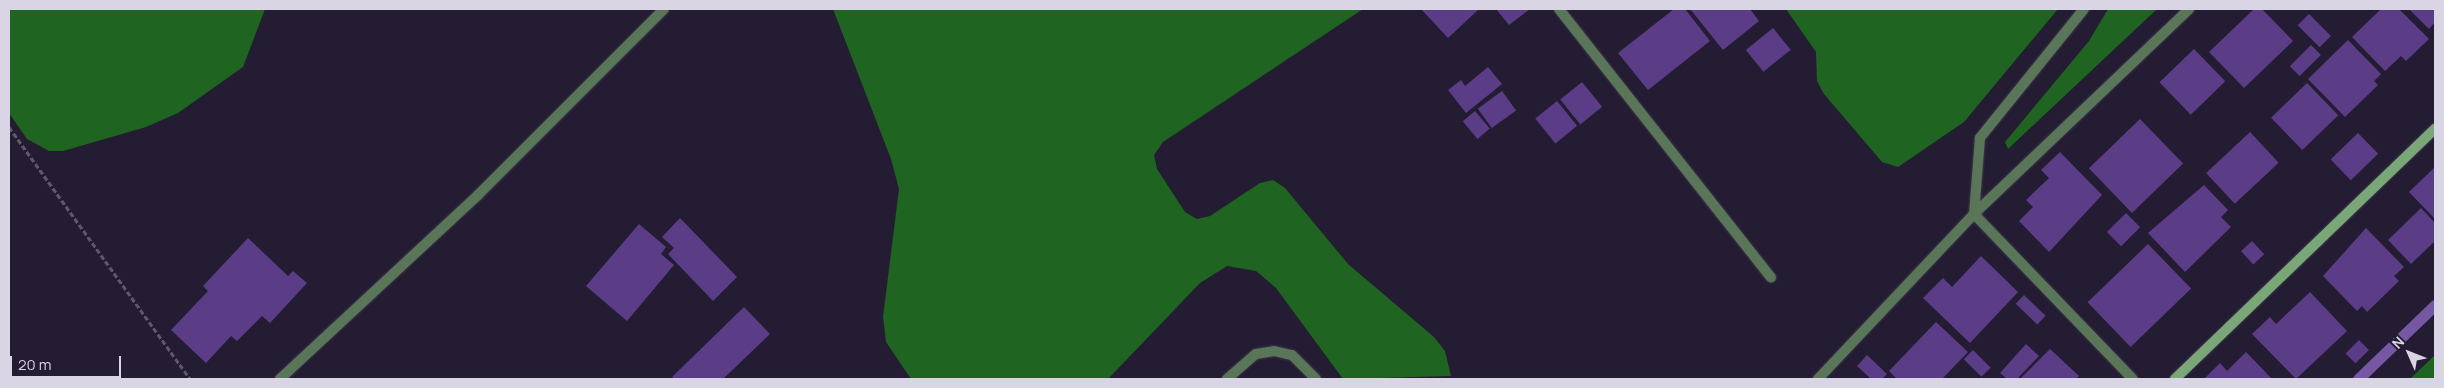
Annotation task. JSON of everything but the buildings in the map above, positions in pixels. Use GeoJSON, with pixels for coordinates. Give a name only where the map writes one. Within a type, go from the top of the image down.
{"type":"FeatureCollection","features":[{"type":"Feature","properties":{"kind":"street"},"geometry":{"type":"LineString","coordinates":[[280,379],[478,195],[664,9]]}},
{"type":"Feature","properties":{"kind":"street"},"geometry":{"type":"LineString","coordinates":[[1559,9],[1771,277]]}},
{"type":"Feature","properties":{"kind":"street"},"geometry":{"type":"LineString","coordinates":[[2084,9],[1980,138],[1974,214],[2133,379]]}},
{"type":"Feature","properties":{"kind":"street"},"geometry":{"type":"LineString","coordinates":[[1818,379],[1974,214],[2189,9]]}},
{"type":"Feature","properties":{"kind":"street"},"geometry":{"type":"LineString","coordinates":[[2175,379],[2435,129]]}},
{"type":"Feature","properties":{"kind":"street"},"geometry":{"type":"LineString","coordinates":[[1226,379],[1256,354],[1274,351],[1292,355],[1316,379]]}},
{"type":"Feature","properties":{"kind":"path"},"geometry":{"type":"LineString","coordinates":[[9,127],[190,379]]}},
{"type":"Feature","properties":{"kind":"green space"},"geometry":{"type":"Polygon","coordinates":[[[9,9],[265,9],[243,67],[178,113],[146,127],[63,151],[49,151],[27,139],[9,113],[9,9]]]}},
{"type":"Feature","properties":{"kind":"green space"},"geometry":{"type":"Polygon","coordinates":[[[833,9],[1363,9],[1163,142],[1154,155],[1157,169],[1185,212],[1197,219],[1210,216],[1260,183],[1273,180],[1285,188],[1348,264],[1434,337],[1445,351],[1451,376],[1343,379],[1276,288],[1256,271],[1227,266],[1200,283],[1108,379],[911,379],[886,342],[883,317],[899,189],[891,159],[833,9]]]}},
{"type":"Feature","properties":{"kind":"green space"},"geometry":{"type":"Polygon","coordinates":[[[1786,9],[2058,9],[1964,122],[1898,167],[1882,162],[1824,94],[1817,81],[1816,52],[1786,9]]]}},
{"type":"Feature","properties":{"kind":"green space"},"geometry":{"type":"Polygon","coordinates":[[[2108,9],[2157,9],[2008,149],[2005,142],[2089,41],[2108,9]]]}},
{"type":"Feature","properties":{"kind":"green space"},"geometry":{"type":"Polygon","coordinates":[[[2435,355],[2435,379],[2410,379],[2435,355]]]}},
{"type":"Feature","properties":{"kind":"waterway"},"geometry":{"type":"LineString","coordinates":[[2358,379],[2435,305]]}}]}
